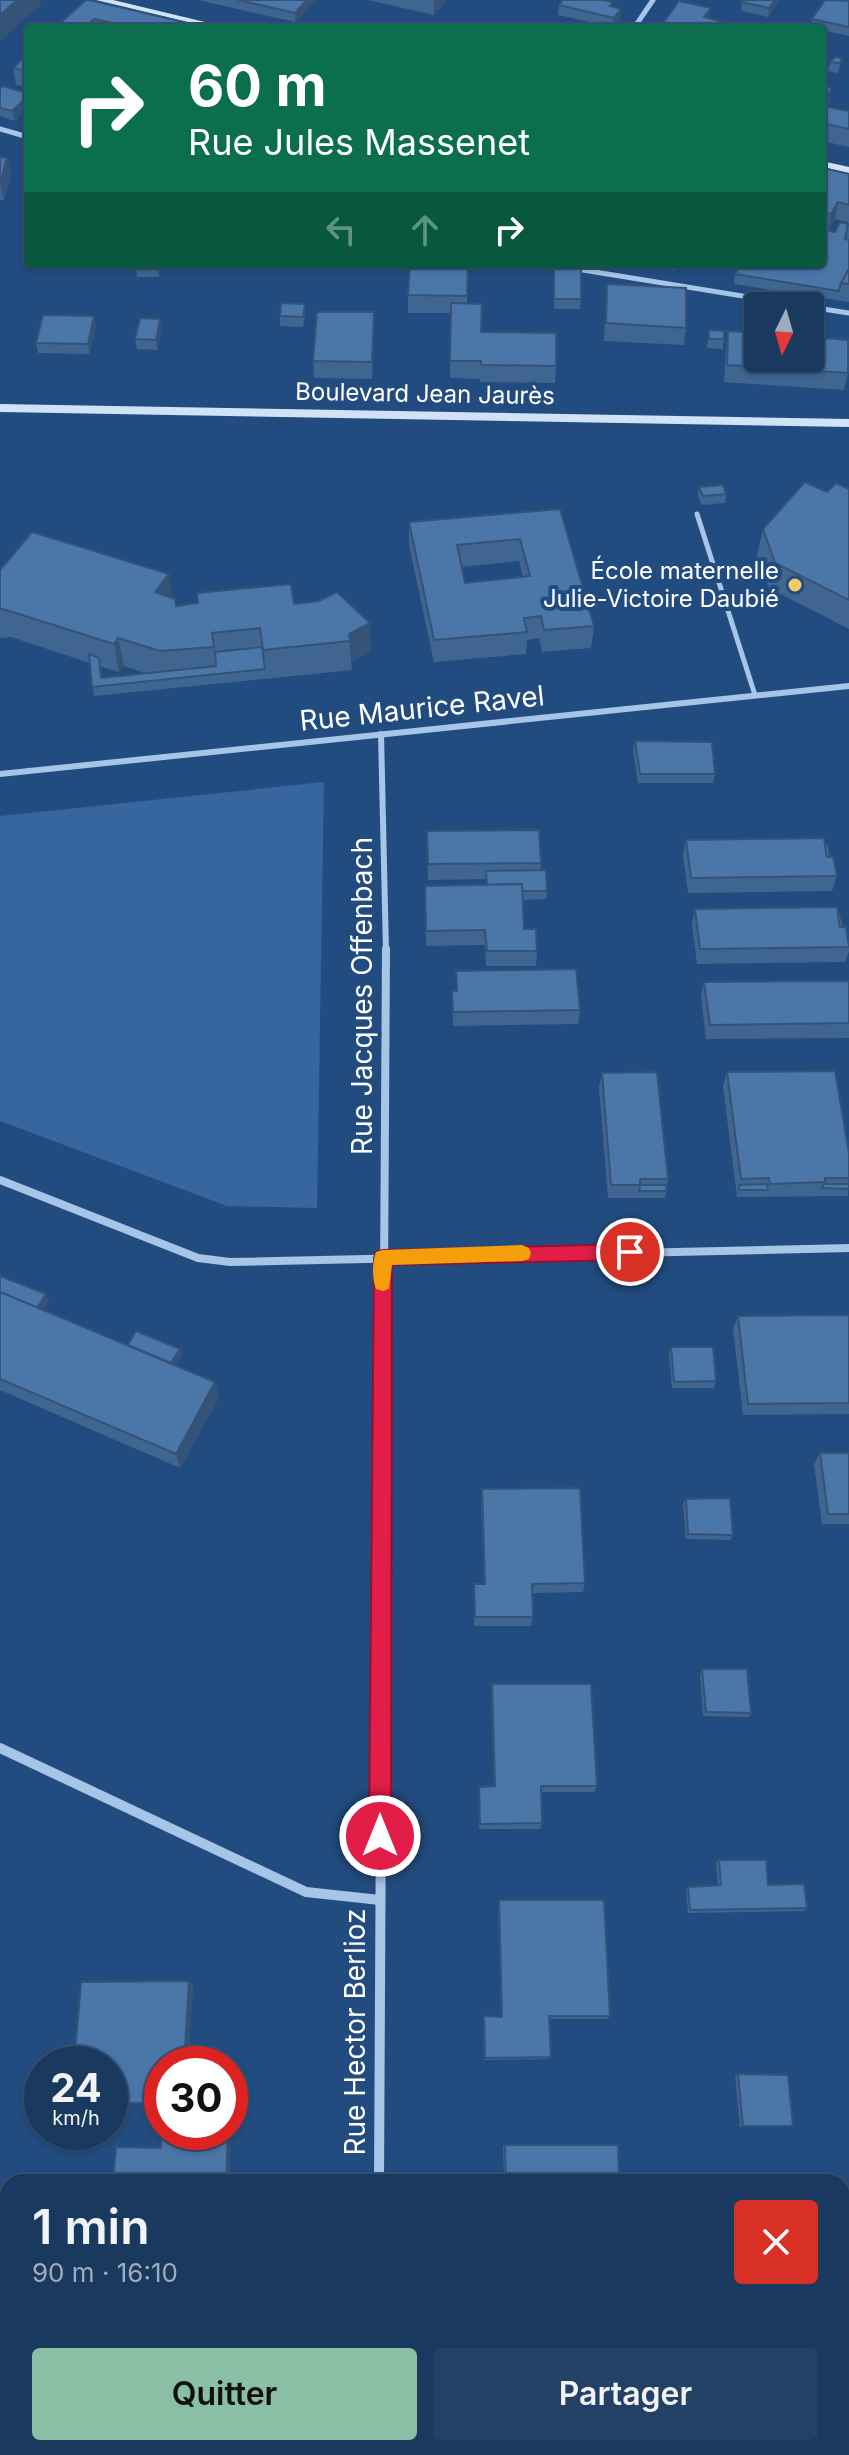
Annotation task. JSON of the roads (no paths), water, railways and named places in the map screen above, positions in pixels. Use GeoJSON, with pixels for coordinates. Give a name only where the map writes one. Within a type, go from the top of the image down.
{"type":"FeatureCollection","features":[{"type":"Feature","properties":{"kind":"street"},"geometry":{"type":"LineString","coordinates":[[101,0],[207,24]]}},
{"type":"Feature","properties":{"kind":"street"},"geometry":{"type":"LineString","coordinates":[[637,24],[653,0]]}},
{"type":"Feature","properties":{"kind":"street"},"geometry":{"type":"LineString","coordinates":[[0,129],[24,136]]}},
{"type":"Feature","properties":{"kind":"street"},"geometry":{"type":"LineString","coordinates":[[826,165],[849,170]]}},
{"type":"Feature","properties":{"kind":"street"},"geometry":{"type":"LineString","coordinates":[[571,268],[744,296]]}},
{"type":"Feature","properties":{"kind":"street"},"geometry":{"type":"LineString","coordinates":[[824,309],[849,313]]}},
{"type":"Feature","properties":{"kind":"street","name":"Boulevard Jean Jaurès"},"geometry":{"type":"LineString","coordinates":[[0,408],[849,423]]}},
{"type":"Feature","properties":{"kind":"street"},"geometry":{"type":"LineString","coordinates":[[848,686],[849,696]]}},
{"type":"Feature","properties":{"kind":"street","name":"Rue Maurice Ravel"},"geometry":{"type":"LineString","coordinates":[[0,774],[848,686]]}},
{"type":"Feature","properties":{"kind":"street","name":"Rue Jacques Offenbach"},"geometry":{"type":"LineString","coordinates":[[381,734],[386,916],[383,1258]]}},
{"type":"Feature","properties":{"kind":"street"},"geometry":{"type":"LineString","coordinates":[[0,1180],[198,1258],[230,1262],[849,1248]]}},
{"type":"Feature","properties":{"kind":"street","name":"Rue Hector Berlioz"},"geometry":{"type":"LineString","coordinates":[[379,2174],[383,1258]]}},
{"type":"Feature","properties":{"kind":"street"},"geometry":{"type":"LineString","coordinates":[[0,1748],[306,1892],[380,1900]]}},
{"type":"Feature","properties":{"kind":"lane"},"geometry":{"type":"LineString","coordinates":[[697,514],[755,695]]}},
{"type":"Feature","properties":{"kind":"place","name":"École maternelle Julie-Victoire Daubié"},"geometry":{"type":"Point","coordinates":[795,585]}}]}
